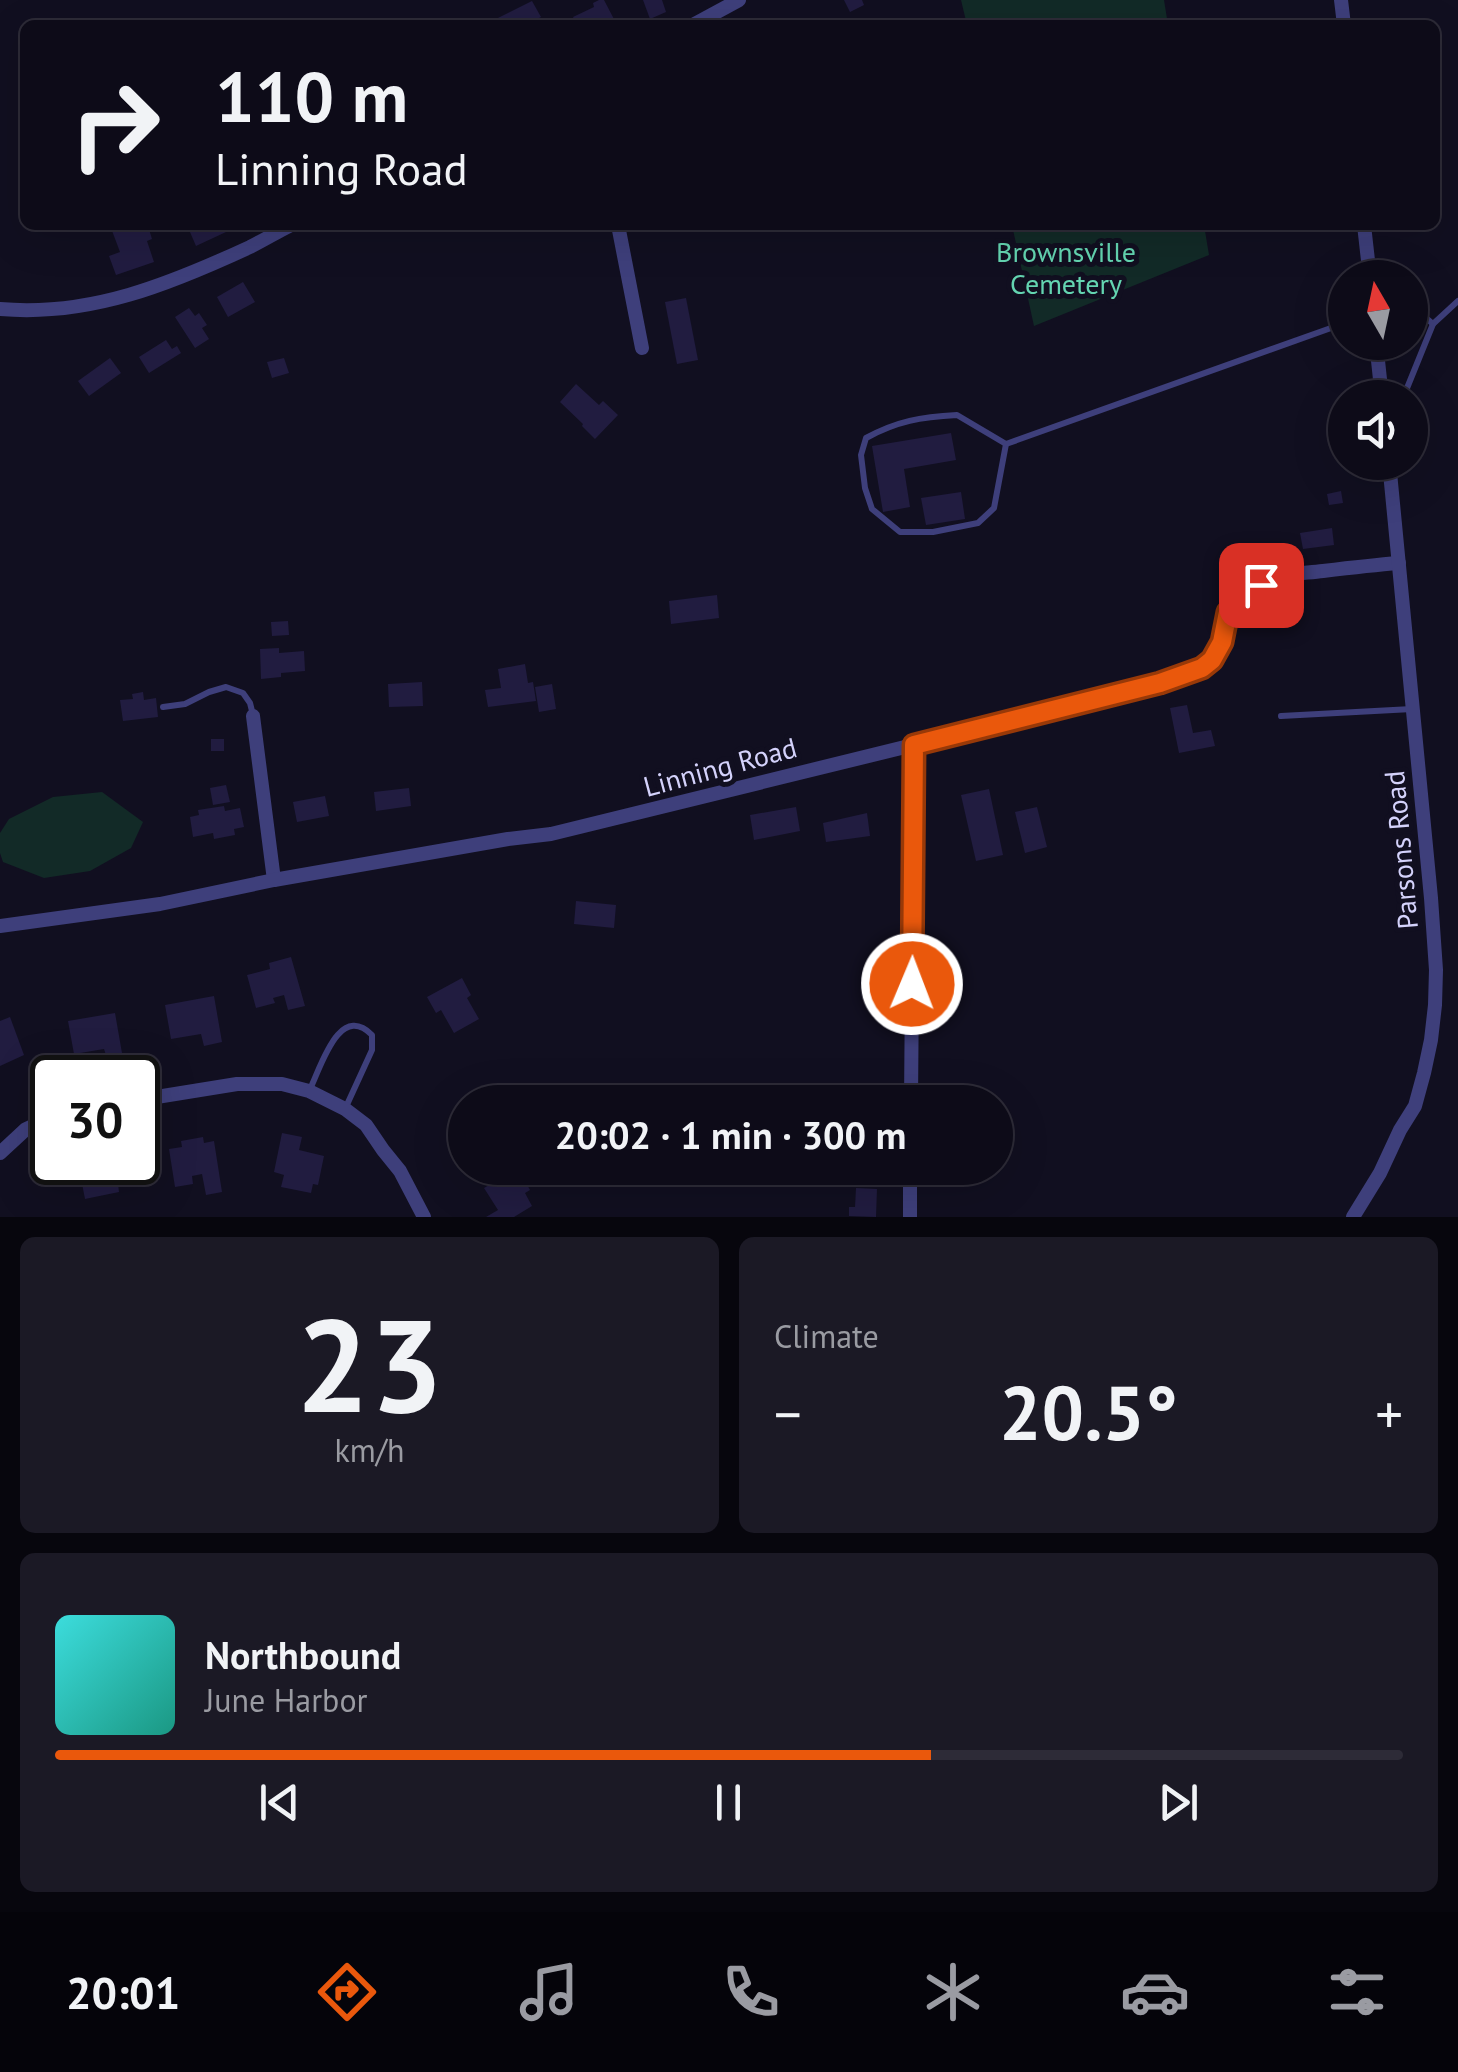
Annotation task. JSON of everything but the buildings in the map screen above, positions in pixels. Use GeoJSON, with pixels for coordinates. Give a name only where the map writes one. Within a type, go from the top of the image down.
{"type":"FeatureCollection","features":[{"type":"Feature","properties":{"kind":"street"},"geometry":{"type":"LineString","coordinates":[[701,20],[739,0]]}},
{"type":"Feature","properties":{"kind":"street"},"geometry":{"type":"LineString","coordinates":[[0,309],[49,311],[126,298],[204,268],[281,230]]}},
{"type":"Feature","properties":{"kind":"street"},"geometry":{"type":"LineString","coordinates":[[619,230],[642,348]]}},
{"type":"Feature","properties":{"kind":"street"},"geometry":{"type":"LineString","coordinates":[[1365,230],[1370,260]]}},
{"type":"Feature","properties":{"kind":"street","name":"Parsons Road"},"geometry":{"type":"LineString","coordinates":[[1353,1217],[1415,1106],[1431,1040],[1436,970],[1391,480]]}},
{"type":"Feature","properties":{"kind":"street","name":"Linning Road"},"geometry":{"type":"LineString","coordinates":[[0,926],[160,904],[274,880],[551,834],[1160,683],[1202,668],[1212,660],[1222,642],[1228,612],[1247,594],[1277,578],[1399,563]]}},
{"type":"Feature","properties":{"kind":"street"},"geometry":{"type":"LineString","coordinates":[[254,716],[274,880]]}},
{"type":"Feature","properties":{"kind":"street"},"geometry":{"type":"LineString","coordinates":[[911,1085],[914,745]]}},
{"type":"Feature","properties":{"kind":"street"},"geometry":{"type":"LineString","coordinates":[[160,1096],[236,1084],[282,1084],[309,1090],[366,1125],[392,1158],[424,1217]]}},
{"type":"Feature","properties":{"kind":"street"},"geometry":{"type":"LineString","coordinates":[[0,1153],[30,1127]]}},
{"type":"Feature","properties":{"kind":"street"},"geometry":{"type":"LineString","coordinates":[[910,1185],[910,1217]]}},
{"type":"Feature","properties":{"kind":"lane"},"geometry":{"type":"LineString","coordinates":[[1410,380],[1433,324],[1458,301]]}},
{"type":"Feature","properties":{"kind":"lane"},"geometry":{"type":"LineString","coordinates":[[1428,320],[1433,324]]}},
{"type":"Feature","properties":{"kind":"lane"},"geometry":{"type":"LineString","coordinates":[[1006,444],[1328,329]]}},
{"type":"Feature","properties":{"kind":"lane"},"geometry":{"type":"LineString","coordinates":[[957,415],[1006,444],[994,508],[978,522],[933,532],[900,532],[872,509],[864,488],[861,455],[866,438],[884,428],[918,417],[957,415]]}},
{"type":"Feature","properties":{"kind":"lane"},"geometry":{"type":"LineString","coordinates":[[163,707],[185,704],[226,688],[243,692],[254,716]]}},
{"type":"Feature","properties":{"kind":"lane"},"geometry":{"type":"LineString","coordinates":[[1281,716],[1413,708]]}},
{"type":"Feature","properties":{"kind":"lane"},"geometry":{"type":"LineString","coordinates":[[309,1090],[339,1032],[352,1026],[366,1029],[372,1035],[372,1050],[345,1109]]}},
{"type":"Feature","properties":{"kind":"green space"},"geometry":{"type":"Polygon","coordinates":[[[961,0],[1164,0],[1167,20],[966,20],[961,0]]]}},
{"type":"Feature","properties":{"kind":"green space","name":"Brownsville Cemetery"},"geometry":{"type":"Polygon","coordinates":[[[1013,230],[1205,230],[1209,255],[1034,326],[1013,230]]]}},
{"type":"Feature","properties":{"kind":"green space"},"geometry":{"type":"Polygon","coordinates":[[[102,792],[143,822],[131,848],[90,871],[44,878],[3,862],[0,833],[9,819],[53,797],[102,792]]]}},
{"type":"Feature","properties":{"kind":"route"},"geometry":{"type":"LineString","coordinates":[[912,984],[914,745],[1160,683],[1202,668],[1212,660],[1222,642],[1228,612],[1261,585]]}}]}
